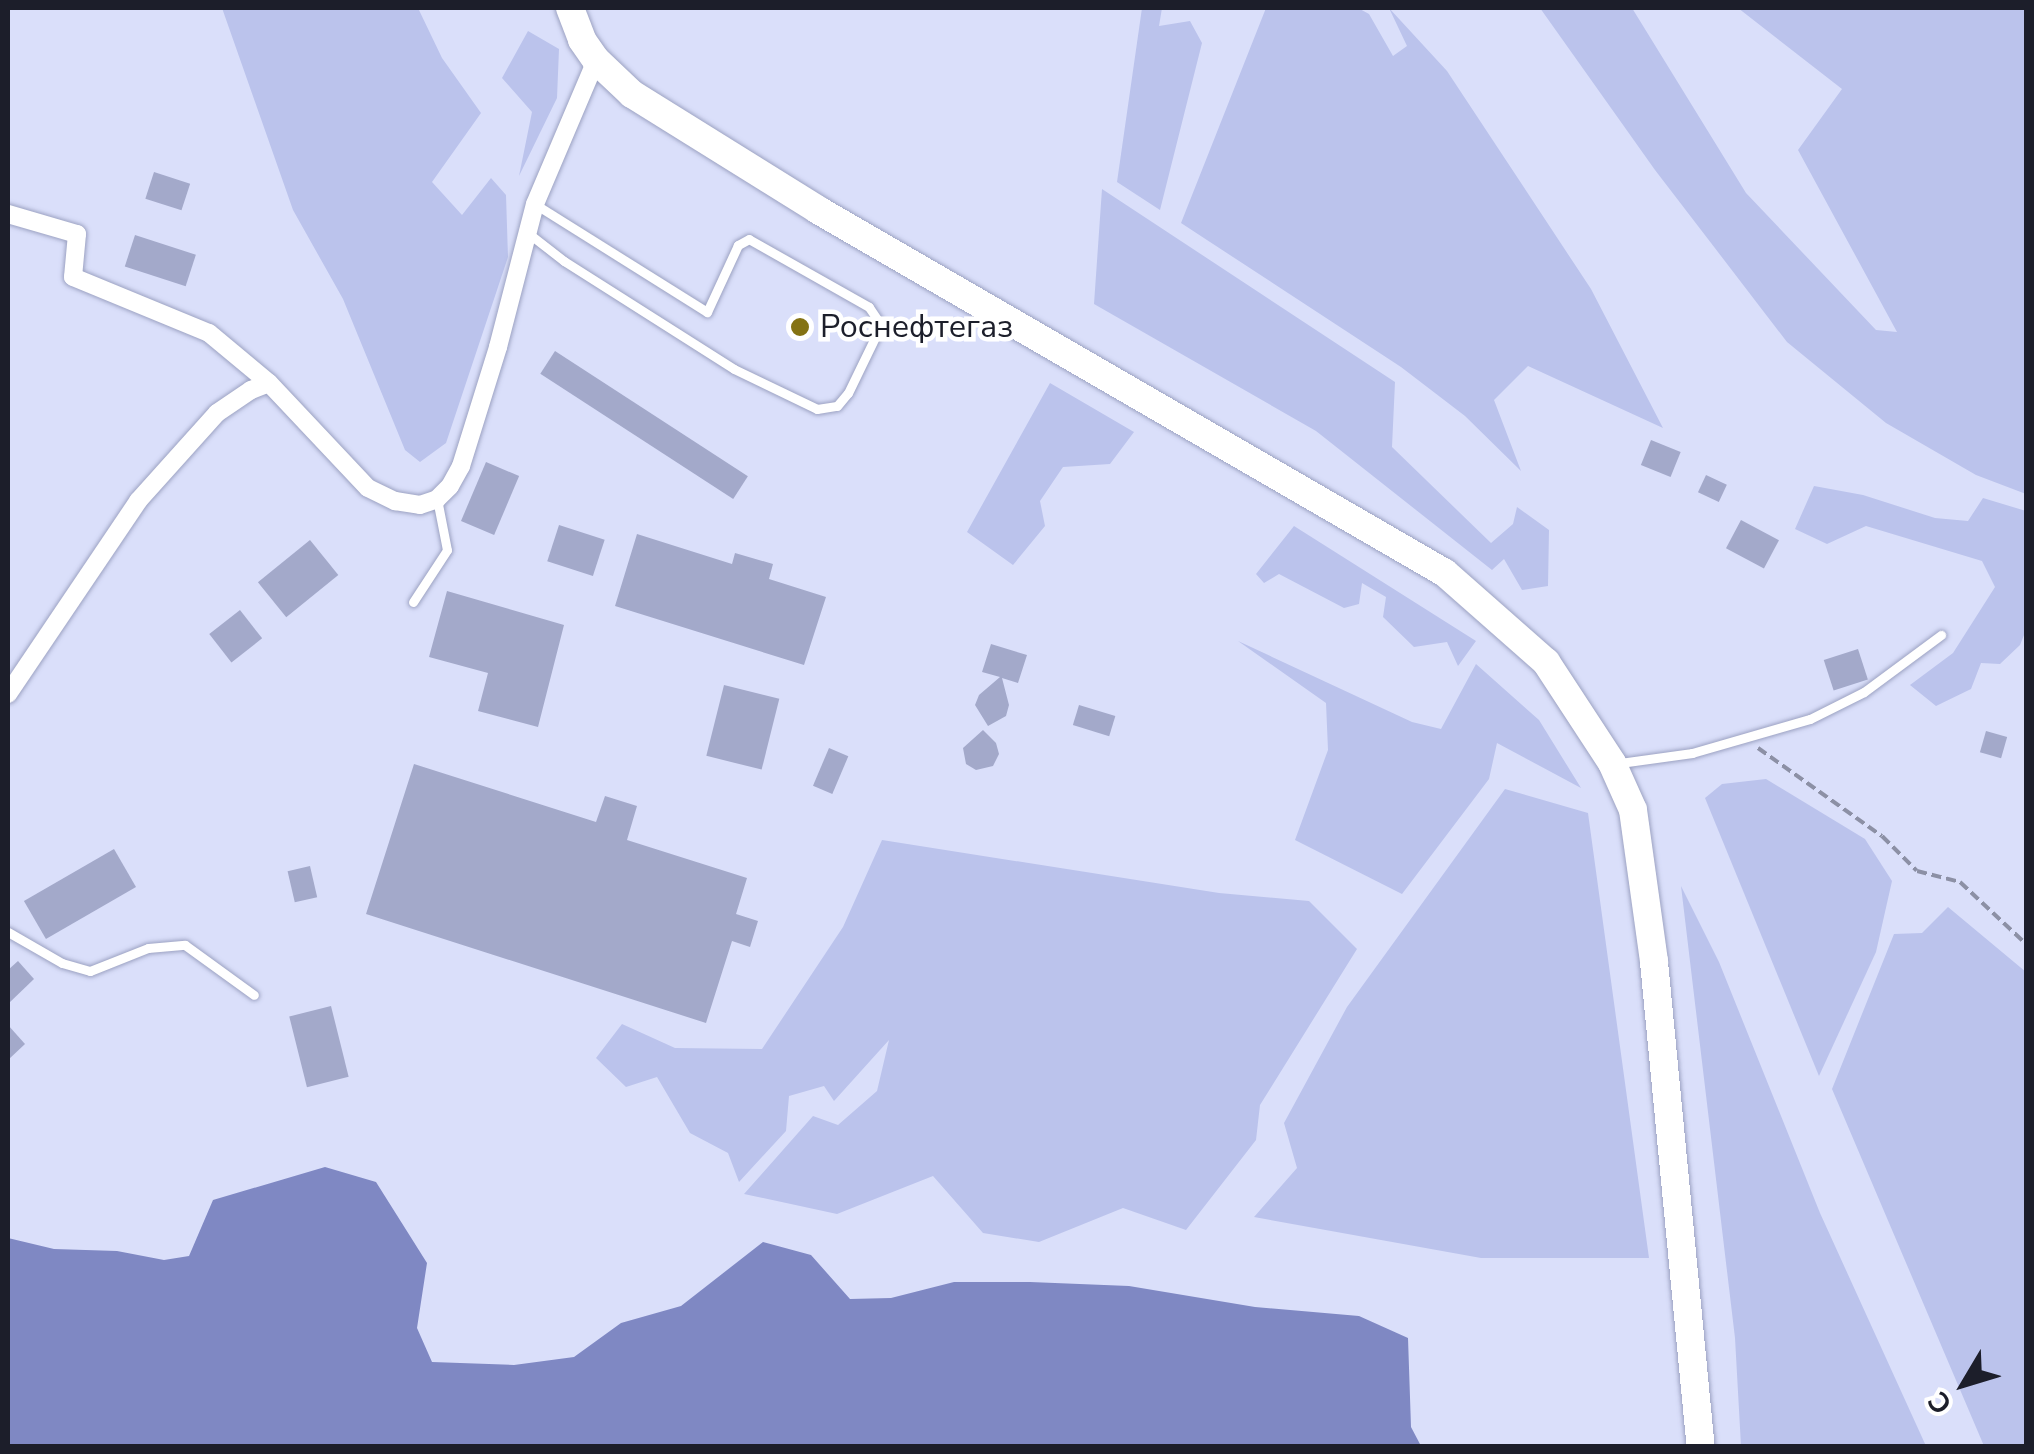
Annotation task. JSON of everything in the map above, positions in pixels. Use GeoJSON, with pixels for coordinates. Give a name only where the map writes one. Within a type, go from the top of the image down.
{"type":"FeatureCollection","features":[{"type":"Feature","properties":{"kind":"main road"},"geometry":{"type":"LineString","coordinates":[[570,8],[582,40],[596,60],[632,94],[818,210],[1446,573],[1546,662],[1612,762],[1633,810],[1654,962],[1701,1446]]}},
{"type":"Feature","properties":{"kind":"street"},"geometry":{"type":"LineString","coordinates":[[8,214],[77,234],[73,277],[208,333],[270,382],[368,488],[395,501],[420,505],[437,499],[461,466],[536,204],[596,60]]}},
{"type":"Feature","properties":{"kind":"street"},"geometry":{"type":"LineString","coordinates":[[8,694],[138,501],[218,412],[270,382]]}},
{"type":"Feature","properties":{"kind":"lane"},"geometry":{"type":"LineString","coordinates":[[527,232],[564,262],[734,369],[817,408],[837,406],[848,393],[881,324],[869,306],[749,239],[738,245],[707,312],[536,204]]}},
{"type":"Feature","properties":{"kind":"lane"},"geometry":{"type":"LineString","coordinates":[[413,602],[447,550],[437,499]]}},
{"type":"Feature","properties":{"kind":"lane"},"geometry":{"type":"LineString","coordinates":[[1612,762],[1647,761],[1746,740],[1810,719],[1864,692],[1941,635]]}},
{"type":"Feature","properties":{"kind":"lane"},"geometry":{"type":"LineString","coordinates":[[8,932],[62,963],[90,970],[148,948],[184,944],[254,995]]}},
{"type":"Feature","properties":{"kind":"path"},"geometry":{"type":"LineString","coordinates":[[1746,740],[1882,836],[1916,871],[1960,882],[2026,944]]}},
{"type":"Feature","properties":{"kind":"shaded area"},"geometry":{"type":"Polygon","coordinates":[[[222,8],[418,8],[442,58],[481,113],[432,182],[462,215],[491,178],[506,195],[508,257],[446,443],[420,462],[405,450],[343,299],[293,210],[222,8]]]}},
{"type":"Feature","properties":{"kind":"shaded area"},"geometry":{"type":"Polygon","coordinates":[[[1142,8],[1162,8],[1159,26],[1190,21],[1202,43],[1160,210],[1117,182],[1142,8]]]}},
{"type":"Feature","properties":{"kind":"shaded area"},"geometry":{"type":"Polygon","coordinates":[[[1266,8],[1358,8],[1369,14],[1393,56],[1407,46],[1389,8],[1447,71],[1591,289],[1663,428],[1528,366],[1494,400],[1521,471],[1465,416],[1401,367],[1181,223],[1266,8]]]}},
{"type":"Feature","properties":{"kind":"shaded area"},"geometry":{"type":"Polygon","coordinates":[[[1540,8],[1632,8],[1746,193],[1876,330],[1897,332],[1798,150],[1842,89],[1738,8],[2026,8],[2026,494],[1976,475],[1886,423],[1787,342],[1655,170],[1540,8]]]}},
{"type":"Feature","properties":{"kind":"shaded area"},"geometry":{"type":"Polygon","coordinates":[[[528,31],[559,49],[557,98],[519,176],[532,112],[502,78],[528,31]]]}},
{"type":"Feature","properties":{"kind":"shaded area"},"geometry":{"type":"Polygon","coordinates":[[[1102,189],[1395,382],[1392,447],[1491,543],[1513,524],[1517,507],[1549,530],[1548,586],[1522,590],[1504,559],[1492,570],[1316,431],[1094,304],[1102,189]]]}},
{"type":"Feature","properties":{"kind":"shaded area"},"geometry":{"type":"Polygon","coordinates":[[[1050,383],[1134,432],[1110,464],[1063,467],[1040,501],[1045,526],[1013,565],[967,532],[1050,383]]]}},
{"type":"Feature","properties":{"kind":"shaded area"},"geometry":{"type":"Polygon","coordinates":[[[1814,486],[1863,495],[1935,518],[1968,521],[1983,498],[2026,511],[2026,630],[2020,645],[2000,664],[1981,663],[1971,689],[1936,706],[1910,685],[1953,653],[1995,587],[1982,561],[1866,526],[1827,544],[1795,529],[1814,486]]]}},
{"type":"Feature","properties":{"kind":"shaded area"},"geometry":{"type":"Polygon","coordinates":[[[1294,526],[1476,641],[1458,666],[1447,642],[1414,647],[1383,617],[1386,597],[1362,583],[1359,604],[1344,608],[1279,574],[1264,583],[1256,574],[1294,526]]]}},
{"type":"Feature","properties":{"kind":"shaded area"},"geometry":{"type":"Polygon","coordinates":[[[1238,641],[1412,722],[1441,729],[1476,664],[1539,720],[1581,788],[1497,743],[1489,779],[1402,894],[1295,840],[1328,750],[1326,703],[1238,641]]]}},
{"type":"Feature","properties":{"kind":"shaded area"},"geometry":{"type":"Polygon","coordinates":[[[1766,779],[1865,839],[1892,881],[1876,952],[1819,1076],[1705,798],[1722,784],[1766,779]]]}},
{"type":"Feature","properties":{"kind":"shaded area"},"geometry":{"type":"Polygon","coordinates":[[[1505,789],[1588,813],[1649,1258],[1481,1258],[1254,1217],[1297,1168],[1284,1123],[1347,1007],[1505,789]]]}},
{"type":"Feature","properties":{"kind":"shaded area"},"geometry":{"type":"Polygon","coordinates":[[[882,840],[1219,893],[1309,901],[1357,949],[1260,1105],[1256,1140],[1186,1230],[1123,1208],[1039,1242],[983,1233],[933,1176],[837,1214],[744,1194],[813,1116],[838,1125],[877,1091],[889,1040],[834,1101],[824,1086],[789,1096],[786,1131],[739,1182],[728,1153],[690,1133],[657,1077],[626,1087],[596,1058],[622,1024],[675,1048],[762,1049],[843,927],[882,840]]]}},
{"type":"Feature","properties":{"kind":"shaded area"},"geometry":{"type":"Polygon","coordinates":[[[1681,886],[1719,962],[1820,1213],[1926,1446],[1741,1446],[1735,1338],[1681,886]]]}},
{"type":"Feature","properties":{"kind":"shaded area"},"geometry":{"type":"Polygon","coordinates":[[[1948,907],[2026,972],[2026,1446],[1984,1446],[1832,1089],[1894,934],[1922,933],[1948,907]]]}},
{"type":"Feature","properties":{"kind":"shaded area"},"geometry":{"type":"Polygon","coordinates":[[[325,1167],[376,1182],[427,1263],[417,1328],[432,1362],[514,1365],[574,1357],[621,1323],[681,1306],[763,1242],[811,1255],[850,1299],[891,1298],[954,1282],[1030,1282],[1129,1286],[1255,1307],[1359,1316],[1408,1338],[1411,1427],[1421,1446],[8,1446],[8,1238],[54,1249],[117,1251],[164,1260],[189,1256],[213,1200],[325,1167]]]}},
{"type":"Feature","properties":{"kind":"building"},"geometry":{"type":"Polygon","coordinates":[[[154,172],[190,184],[181,210],[145,199],[154,172]]]}},
{"type":"Feature","properties":{"kind":"building"},"geometry":{"type":"Polygon","coordinates":[[[135,235],[196,255],[186,286],[125,266],[135,235]]]}},
{"type":"Feature","properties":{"kind":"building"},"geometry":{"type":"Polygon","coordinates":[[[555,351],[748,476],[733,499],[540,374],[555,351]]]}},
{"type":"Feature","properties":{"kind":"building"},"geometry":{"type":"Polygon","coordinates":[[[1651,440],[1681,452],[1671,477],[1641,465],[1651,440]]]}},
{"type":"Feature","properties":{"kind":"building"},"geometry":{"type":"Polygon","coordinates":[[[486,462],[519,476],[494,535],[461,521],[486,462]]]}},
{"type":"Feature","properties":{"kind":"building"},"geometry":{"type":"Polygon","coordinates":[[[1706,475],[1727,485],[1719,502],[1698,492],[1706,475]]]}},
{"type":"Feature","properties":{"kind":"building"},"geometry":{"type":"Polygon","coordinates":[[[1741,520],[1779,540],[1764,568],[1726,548],[1741,520]]]}},
{"type":"Feature","properties":{"kind":"building"},"geometry":{"type":"Polygon","coordinates":[[[559,525],[605,540],[593,576],[547,561],[559,525]]]}},
{"type":"Feature","properties":{"kind":"building"},"geometry":{"type":"Polygon","coordinates":[[[637,534],[732,564],[735,553],[773,564],[769,579],[826,597],[804,665],[615,606],[637,534]]]}},
{"type":"Feature","properties":{"kind":"building"},"geometry":{"type":"Polygon","coordinates":[[[310,540],[338,575],[286,617],[258,582],[310,540]]]}},
{"type":"Feature","properties":{"kind":"building"},"geometry":{"type":"Polygon","coordinates":[[[447,591],[564,625],[538,727],[478,711],[488,673],[429,657],[447,591]]]}},
{"type":"Feature","properties":{"kind":"building"},"geometry":{"type":"Polygon","coordinates":[[[240,610],[262,638],[231,662],[209,634],[240,610]]]}},
{"type":"Feature","properties":{"kind":"building"},"geometry":{"type":"Polygon","coordinates":[[[991,644],[1027,655],[1018,683],[1002,678],[1009,705],[1006,716],[988,726],[975,705],[979,695],[1000,677],[982,672],[991,644]]]}},
{"type":"Feature","properties":{"kind":"building"},"geometry":{"type":"Polygon","coordinates":[[[1858,649],[1868,679],[1834,691],[1824,660],[1858,649]]]}},
{"type":"Feature","properties":{"kind":"building"},"geometry":{"type":"Polygon","coordinates":[[[724,685],[779,699],[762,770],[706,756],[724,685]]]}},
{"type":"Feature","properties":{"kind":"building"},"geometry":{"type":"Polygon","coordinates":[[[1079,705],[1115,716],[1109,736],[1073,725],[1079,705]]]}},
{"type":"Feature","properties":{"kind":"building"},"geometry":{"type":"Polygon","coordinates":[[[983,730],[996,743],[999,754],[993,766],[976,770],[966,764],[963,748],[983,730]]]}},
{"type":"Feature","properties":{"kind":"building"},"geometry":{"type":"Polygon","coordinates":[[[1986,731],[2007,737],[2001,758],[1980,752],[1986,731]]]}},
{"type":"Feature","properties":{"kind":"building"},"geometry":{"type":"Polygon","coordinates":[[[829,748],[848,756],[832,794],[813,786],[829,748]]]}},
{"type":"Feature","properties":{"kind":"building"},"geometry":{"type":"Polygon","coordinates":[[[414,764],[596,822],[605,796],[637,806],[627,840],[747,878],[736,914],[758,921],[750,947],[732,941],[706,1023],[366,914],[414,764]]]}},
{"type":"Feature","properties":{"kind":"building"},"geometry":{"type":"Polygon","coordinates":[[[114,849],[136,887],[46,939],[24,901],[114,849]]]}},
{"type":"Feature","properties":{"kind":"building"},"geometry":{"type":"Polygon","coordinates":[[[310,866],[317,897],[295,902],[288,871],[310,866]]]}},
{"type":"Feature","properties":{"kind":"building"},"geometry":{"type":"Polygon","coordinates":[[[18,961],[34,979],[8,1004],[8,970],[18,961]]]}},
{"type":"Feature","properties":{"kind":"building"},"geometry":{"type":"Polygon","coordinates":[[[331,1006],[349,1077],[307,1087],[289,1016],[331,1006]]]}},
{"type":"Feature","properties":{"kind":"building"},"geometry":{"type":"Polygon","coordinates":[[[8,1025],[25,1044],[8,1060],[8,1025]]]}},
{"type":"Feature","properties":{"kind":"place","name":"Роснефтегаз"},"geometry":{"type":"Point","coordinates":[800,327]}}]}
